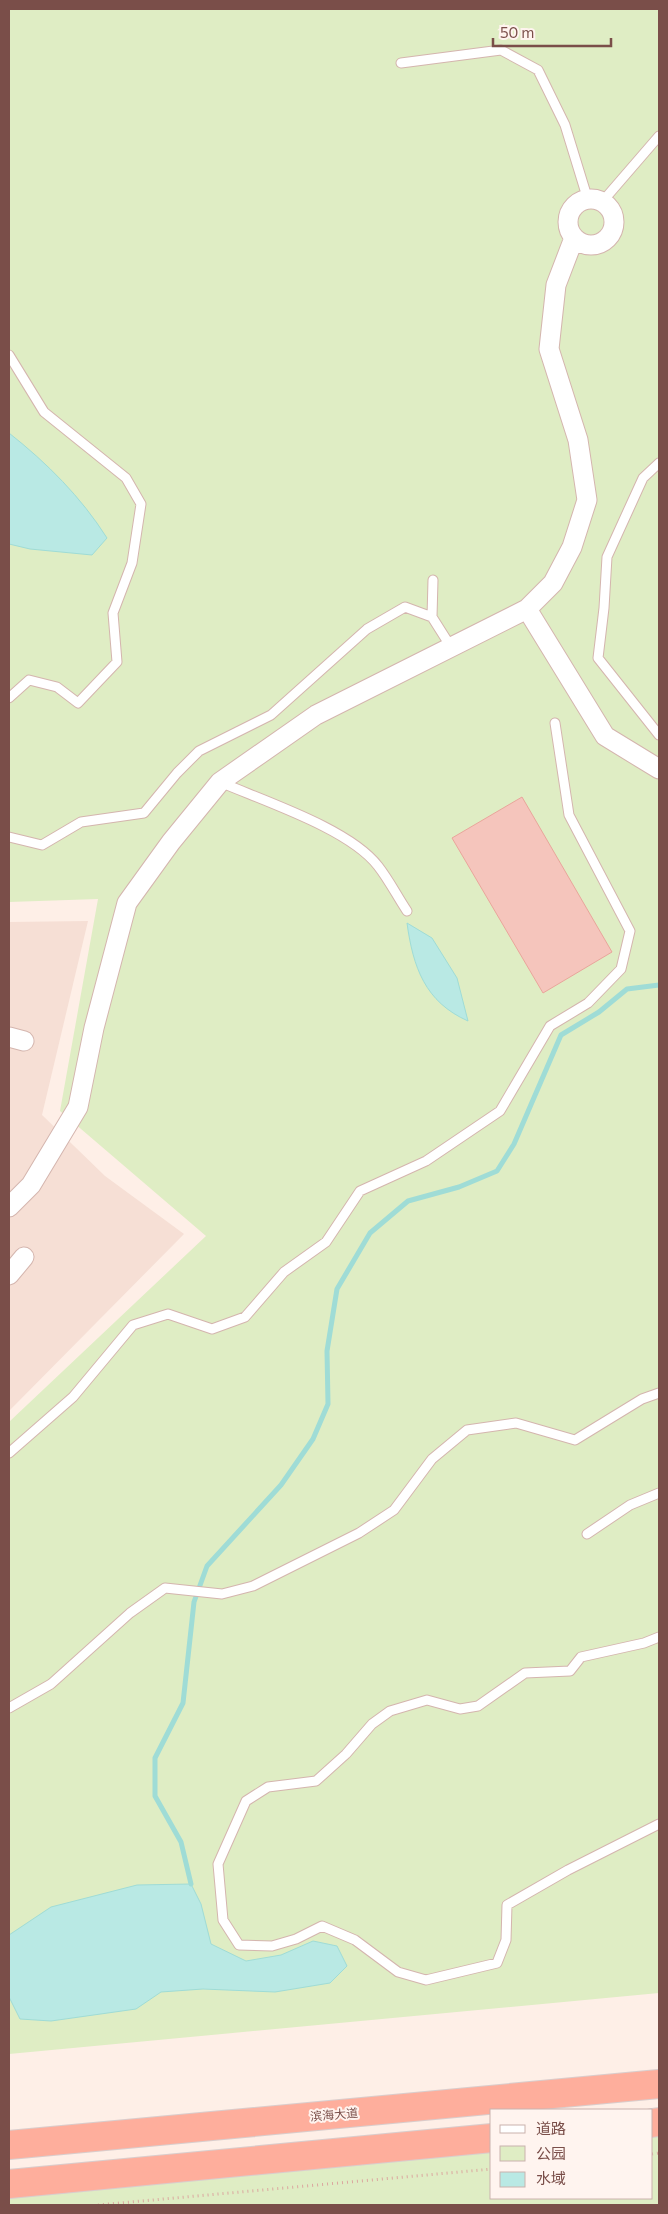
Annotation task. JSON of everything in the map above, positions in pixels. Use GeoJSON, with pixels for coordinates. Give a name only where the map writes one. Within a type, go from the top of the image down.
{"type":"FeatureCollection","features":[{"type":"Feature","properties":{"kind":"highway","name":"滨海大道"},"geometry":{"type":"LineString","coordinates":[[9,2145],[659,2084]]}},
{"type":"Feature","properties":{"kind":"highway"},"geometry":{"type":"LineString","coordinates":[[9,2184],[490,2138]]}},
{"type":"Feature","properties":{"kind":"street"},"geometry":{"type":"LineString","coordinates":[[595,201],[612,214],[613,221],[609,236],[596,244],[588,245],[574,238],[568,226],[568,218],[575,206],[595,201]]}},
{"type":"Feature","properties":{"kind":"street"},"geometry":{"type":"LineString","coordinates":[[9,1207],[31,1185],[78,1107],[94,1028],[127,904],[171,842],[220,782],[316,714],[527,609],[553,582],[572,547],[587,500],[578,440],[549,349],[556,285],[574,238]]}},
{"type":"Feature","properties":{"kind":"street"},"geometry":{"type":"LineString","coordinates":[[527,609],[605,736],[659,769]]}},
{"type":"Feature","properties":{"kind":"street"},"geometry":{"type":"LineString","coordinates":[[9,1275],[24,1257]]}},
{"type":"Feature","properties":{"kind":"lane"},"geometry":{"type":"LineString","coordinates":[[401,63],[501,50],[538,70],[565,125],[595,201],[659,136]]}},
{"type":"Feature","properties":{"kind":"lane"},"geometry":{"type":"LineString","coordinates":[[9,355],[44,412],[126,478],[141,504],[132,563],[113,612],[117,662],[78,703],[56,687],[29,680],[9,698]]}},
{"type":"Feature","properties":{"kind":"lane"},"geometry":{"type":"LineString","coordinates":[[659,463],[643,478],[607,557],[604,608],[598,658],[659,735]]}},
{"type":"Feature","properties":{"kind":"lane"},"geometry":{"type":"LineString","coordinates":[[433,580],[432,617],[451,647]]}},
{"type":"Feature","properties":{"kind":"lane"},"geometry":{"type":"LineString","coordinates":[[9,837],[42,845],[81,822],[144,814],[177,773],[199,751],[271,715],[367,629],[405,607],[432,617]]}},
{"type":"Feature","properties":{"kind":"lane"},"geometry":{"type":"LineString","coordinates":[[9,1453],[73,1397],[133,1325],[168,1314],[212,1329],[244,1317],[284,1272],[326,1242],[360,1191],[426,1160],[500,1111],[550,1026],[588,1003],[621,970],[630,930],[570,815],[555,723]]}},
{"type":"Feature","properties":{"kind":"lane"},"geometry":{"type":"LineString","coordinates":[[220,782],[328,829],[354,843],[378,865],[407,911]]}},
{"type":"Feature","properties":{"kind":"lane"},"geometry":{"type":"LineString","coordinates":[[9,1708],[51,1684],[130,1613],[165,1588],[222,1594],[254,1586],[359,1533],[394,1510],[432,1459],[467,1430],[516,1423],[575,1440],[642,1399],[659,1393]]}},
{"type":"Feature","properties":{"kind":"lane"},"geometry":{"type":"LineString","coordinates":[[587,1534],[630,1505],[659,1493]]}},
{"type":"Feature","properties":{"kind":"lane"},"geometry":{"type":"LineString","coordinates":[[659,1637],[644,1643],[581,1657],[570,1670],[525,1673],[478,1706],[460,1709],[427,1700],[390,1711],[372,1724],[346,1754],[316,1781],[268,1788],[246,1801],[218,1864],[222,1920],[239,1945],[272,1946],[296,1939],[322,1926],[356,1940],[398,1972],[426,1980],[497,1963],[506,1940],[507,1906],[568,1870],[659,1824]]}},
{"type":"Feature","properties":{"kind":"path"},"geometry":{"type":"LineString","coordinates":[[98,2205],[490,2169]]}},
{"type":"Feature","properties":{"kind":"shaded area"},"geometry":{"type":"Polygon","coordinates":[[[88,921],[42,1115],[105,1176],[184,1234],[9,1411],[9,922],[88,921]]]}},
{"type":"Feature","properties":{"kind":"green space"},"geometry":{"type":"Polygon","coordinates":[[[9,9],[659,9],[659,1993],[9,2054],[9,1422],[206,1236],[60,1111],[98,899],[9,902],[9,9]]]}},
{"type":"Feature","properties":{"kind":"green space"},"geometry":{"type":"Polygon","coordinates":[[[659,2131],[659,2205],[9,2205],[9,2197],[490,2147],[490,2199],[653,2199],[653,2132],[659,2131]]]}},
{"type":"Feature","properties":{"kind":"water"},"geometry":{"type":"Polygon","coordinates":[[[9,433],[37,456],[62,481],[97,523],[107,538],[92,555],[30,549],[9,544],[9,433]]]}},
{"type":"Feature","properties":{"kind":"water"},"geometry":{"type":"Polygon","coordinates":[[[407,923],[432,938],[457,978],[468,1021],[441,1004],[431,993],[413,954],[407,923]]]}},
{"type":"Feature","properties":{"kind":"water"},"geometry":{"type":"Polygon","coordinates":[[[191,1884],[201,1904],[211,1944],[246,1961],[281,1955],[313,1941],[337,1946],[347,1966],[330,1983],[275,1992],[203,1989],[161,1992],[136,2009],[51,2021],[20,2019],[9,1997],[9,1935],[51,1907],[137,1885],[191,1884]]]}},
{"type":"Feature","properties":{"kind":"building"},"geometry":{"type":"Polygon","coordinates":[[[522,797],[612,952],[543,993],[452,838],[522,797]]]}},
{"type":"Feature","properties":{"kind":"waterway"},"geometry":{"type":"LineString","coordinates":[[191,1884],[181,1842],[155,1796],[155,1758],[183,1703],[194,1602],[207,1566],[281,1485],[313,1439],[328,1404],[327,1351],[337,1289],[370,1233],[408,1201],[459,1187],[497,1171],[514,1144],[561,1035],[599,1012],[627,989],[659,985]]}}]}
